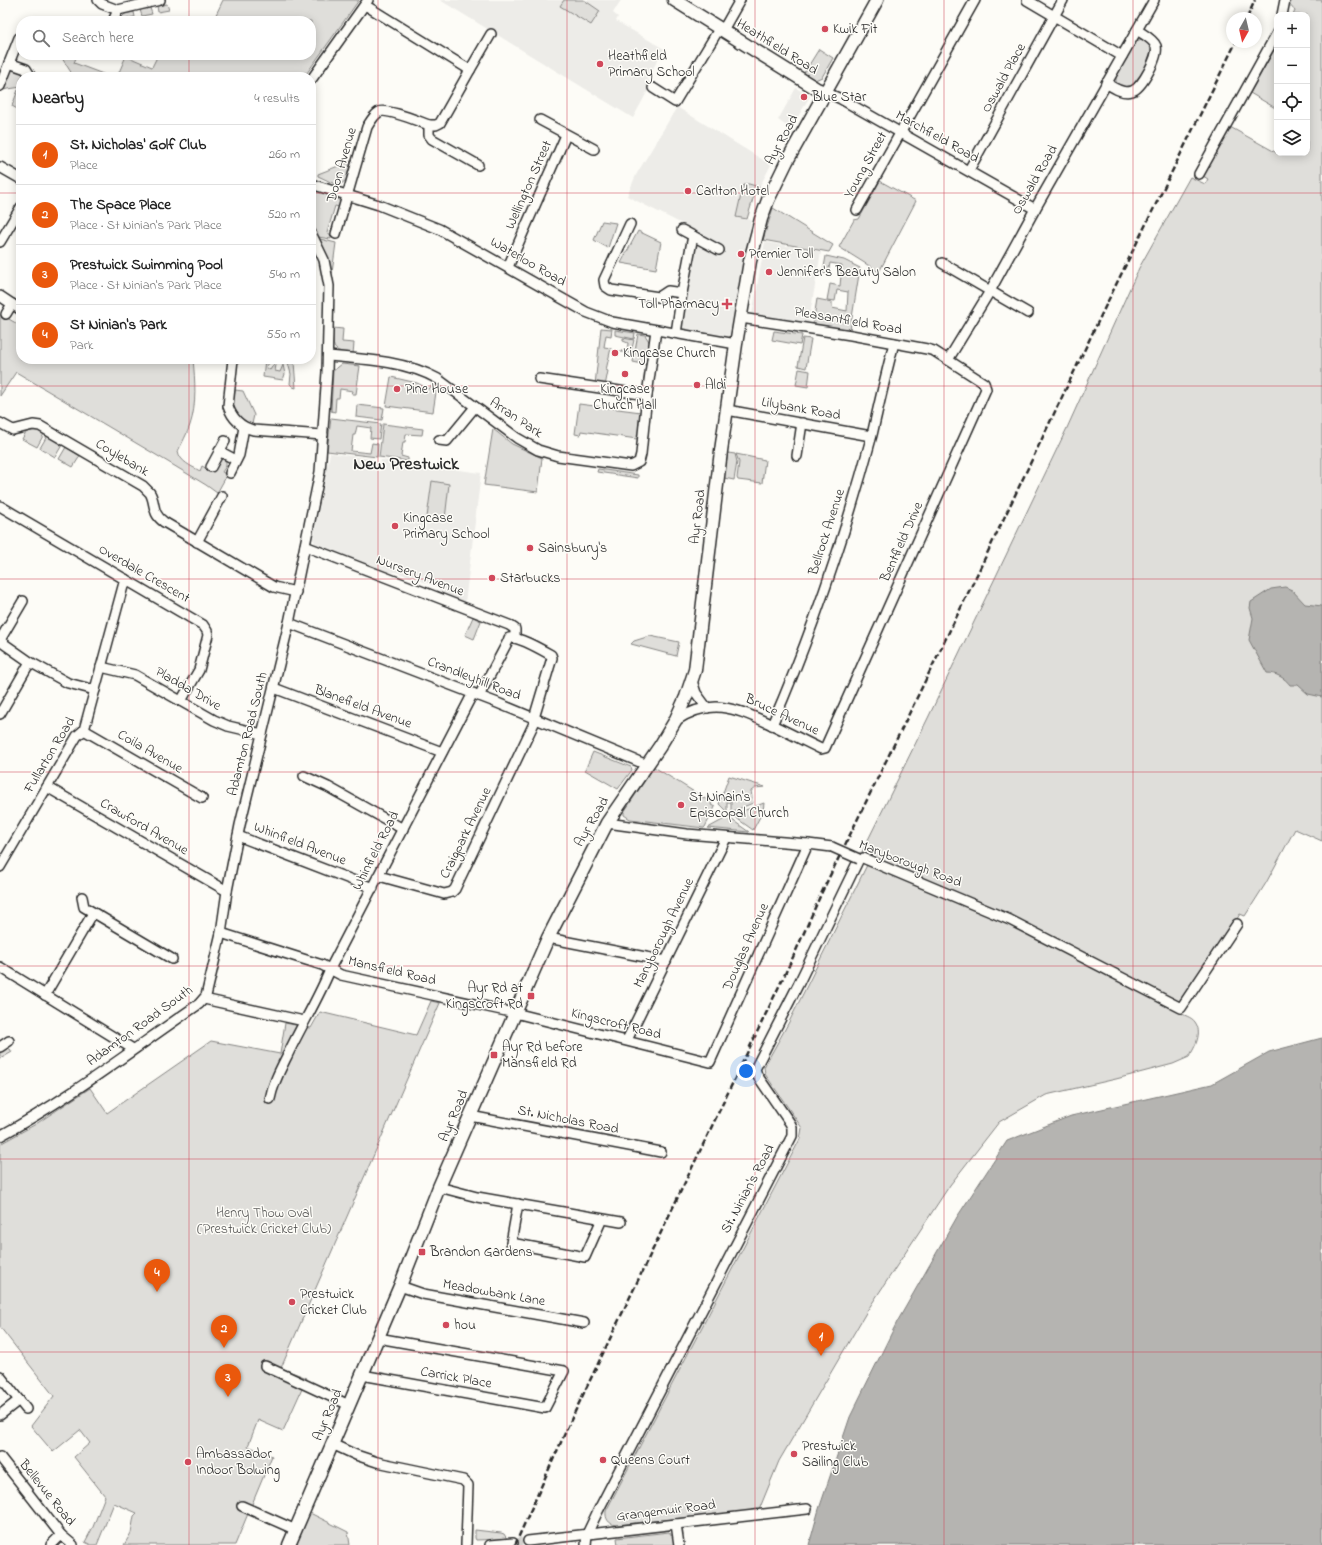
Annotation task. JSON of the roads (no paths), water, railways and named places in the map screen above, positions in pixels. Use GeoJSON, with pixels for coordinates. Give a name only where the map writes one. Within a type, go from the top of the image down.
{"type":"FeatureCollection","features":[{"type":"Feature","properties":{"kind":"main road","name":"Heathfield Road"},"geometry":{"type":"LineString","coordinates":[[674,0],[817,89],[825,92]]}},
{"type":"Feature","properties":{"kind":"main road","name":"Ayr Road"},"geometry":{"type":"LineString","coordinates":[[289,1545],[400,1286],[439,1187],[548,938],[606,823],[660,746],[675,721],[686,697],[695,670],[721,451],[736,344],[750,261],[761,219],[768,200],[787,160],[877,0]]}},
{"type":"Feature","properties":{"kind":"street"},"geometry":{"type":"LineString","coordinates":[[98,0],[102,4],[118,10],[160,0]]}},
{"type":"Feature","properties":{"kind":"street"},"geometry":{"type":"LineString","coordinates":[[654,88],[675,102],[740,0]]}},
{"type":"Feature","properties":{"kind":"street","name":"Young Street"},"geometry":{"type":"LineString","coordinates":[[857,210],[975,0]]}},
{"type":"Feature","properties":{"kind":"street"},"geometry":{"type":"LineString","coordinates":[[1026,0],[1122,56]]}},
{"type":"Feature","properties":{"kind":"street","name":"Oswald Place"},"geometry":{"type":"LineString","coordinates":[[969,170],[1063,0]]}},
{"type":"Feature","properties":{"kind":"street","name":"Oswald Road"},"geometry":{"type":"LineString","coordinates":[[948,360],[990,291],[1154,0]]}},
{"type":"Feature","properties":{"kind":"street"},"geometry":{"type":"LineString","coordinates":[[1283,12],[1285,0]]}},
{"type":"Feature","properties":{"kind":"street"},"geometry":{"type":"LineString","coordinates":[[316,73],[366,3],[470,70]]}},
{"type":"Feature","properties":{"kind":"street"},"geometry":{"type":"LineString","coordinates":[[115,16],[118,10]]}},
{"type":"Feature","properties":{"kind":"street"},"geometry":{"type":"LineString","coordinates":[[1106,83],[1117,90],[1128,92],[1137,89],[1142,83],[1156,54],[1156,46],[1152,41],[1137,30]]}},
{"type":"Feature","properties":{"kind":"street"},"geometry":{"type":"LineString","coordinates":[[478,165],[432,139],[429,135],[429,125],[436,126],[440,123],[491,34]]}},
{"type":"Feature","properties":{"kind":"street"},"geometry":{"type":"LineString","coordinates":[[1199,174],[1274,38]]}},
{"type":"Feature","properties":{"kind":"street"},"geometry":{"type":"LineString","coordinates":[[0,86],[16,44]]}},
{"type":"Feature","properties":{"kind":"street"},"geometry":{"type":"LineString","coordinates":[[9,63],[26,69],[28,72]]}},
{"type":"Feature","properties":{"kind":"street","name":"Marchfield Road"},"geometry":{"type":"LineString","coordinates":[[825,92],[841,98],[1035,209]]}},
{"type":"Feature","properties":{"kind":"street","name":"Doon Avenue"},"geometry":{"type":"LineString","coordinates":[[336,234],[366,127],[379,112],[387,112],[429,125]]}},
{"type":"Feature","properties":{"kind":"street","name":"Wellington Street"},"geometry":{"type":"LineString","coordinates":[[540,120],[594,150]]}},
{"type":"Feature","properties":{"kind":"street","name":"Wellington Street"},"geometry":{"type":"LineString","coordinates":[[508,267],[566,135]]}},
{"type":"Feature","properties":{"kind":"street"},"geometry":{"type":"LineString","coordinates":[[0,167],[16,176]]}},
{"type":"Feature","properties":{"kind":"street","name":"Waterloo Road"},"geometry":{"type":"LineString","coordinates":[[316,185],[379,205],[439,229],[586,312],[601,318],[676,334],[736,344]]}},
{"type":"Feature","properties":{"kind":"street"},"geometry":{"type":"LineString","coordinates":[[1,238],[16,215]]}},
{"type":"Feature","properties":{"kind":"street"},"geometry":{"type":"LineString","coordinates":[[630,224],[604,280],[605,286],[610,290],[658,297],[668,291],[682,293]]}},
{"type":"Feature","properties":{"kind":"street"},"geometry":{"type":"LineString","coordinates":[[682,230],[719,250]]}},
{"type":"Feature","properties":{"kind":"street"},"geometry":{"type":"LineString","coordinates":[[676,334],[693,236]]}},
{"type":"Feature","properties":{"kind":"street","name":"Adamton Road South"},"geometry":{"type":"LineString","coordinates":[[0,1136],[33,1118],[204,999],[221,933],[226,891],[296,592],[320,472],[328,356],[329,286],[324,260],[316,243]]}},
{"type":"Feature","properties":{"kind":"street"},"geometry":{"type":"LineString","coordinates":[[942,263],[1028,313]]}},
{"type":"Feature","properties":{"kind":"street"},"geometry":{"type":"LineString","coordinates":[[0,296],[16,307]]}},
{"type":"Feature","properties":{"kind":"street"},"geometry":{"type":"LineString","coordinates":[[6,314],[12,304]]}},
{"type":"Feature","properties":{"kind":"street","name":"Pleasantfield Road"},"geometry":{"type":"LineString","coordinates":[[741,318],[851,334],[927,349],[934,351],[948,360]]}},
{"type":"Feature","properties":{"kind":"street","name":"Arran Park"},"geometry":{"type":"LineString","coordinates":[[328,356],[404,366],[424,371],[438,379],[527,444],[538,450],[558,456],[631,466],[638,462],[641,454],[656,330]]}},
{"type":"Feature","properties":{"kind":"street","name":"Bellrock Avenue"},"geometry":{"type":"LineString","coordinates":[[772,725],[786,692],[836,556],[871,436],[894,343]]}},
{"type":"Feature","properties":{"kind":"street","name":"Bentfield Drive"},"geometry":{"type":"LineString","coordinates":[[821,749],[825,748],[986,389],[984,383],[948,360]]}},
{"type":"Feature","properties":{"kind":"street"},"geometry":{"type":"LineString","coordinates":[[232,364],[228,406],[233,417],[244,427],[253,430],[323,436]]}},
{"type":"Feature","properties":{"kind":"street"},"geometry":{"type":"LineString","coordinates":[[539,380],[647,395]]}},
{"type":"Feature","properties":{"kind":"street"},"geometry":{"type":"LineString","coordinates":[[439,440],[447,441],[475,407]]}},
{"type":"Feature","properties":{"kind":"street","name":"Lilybank Road"},"geometry":{"type":"LineString","coordinates":[[727,410],[871,436]]}},
{"type":"Feature","properties":{"kind":"street","name":"Coylebank"},"geometry":{"type":"LineString","coordinates":[[0,423],[13,430],[40,426],[143,486],[151,494],[155,512],[160,519],[274,587],[296,592]]}},
{"type":"Feature","properties":{"kind":"street"},"geometry":{"type":"LineString","coordinates":[[797,456],[802,423]]}},
{"type":"Feature","properties":{"kind":"street"},"geometry":{"type":"LineString","coordinates":[[230,473],[239,455],[244,427]]}},
{"type":"Feature","properties":{"kind":"street"},"geometry":{"type":"LineString","coordinates":[[211,467],[225,441]]}},
{"type":"Feature","properties":{"kind":"street"},"geometry":{"type":"LineString","coordinates":[[219,451],[236,460]]}},
{"type":"Feature","properties":{"kind":"street"},"geometry":{"type":"LineString","coordinates":[[198,542],[222,496]]}},
{"type":"Feature","properties":{"kind":"street","name":"Overdale Crescent"},"geometry":{"type":"LineString","coordinates":[[0,506],[204,625],[208,635],[199,670],[181,701]]}},
{"type":"Feature","properties":{"kind":"street","name":"Nursery Avenue"},"geometry":{"type":"LineString","coordinates":[[305,546],[510,625],[515,629],[515,638]]}},
{"type":"Feature","properties":{"kind":"street","name":"Fullarton Road"},"geometry":{"type":"LineString","coordinates":[[0,867],[3,857],[48,787],[78,736],[84,730],[125,579]]}},
{"type":"Feature","properties":{"kind":"street"},"geometry":{"type":"LineString","coordinates":[[24,601],[0,640],[30,662],[68,683],[95,690]]}},
{"type":"Feature","properties":{"kind":"street","name":"Crandleyhill Road"},"geometry":{"type":"LineString","coordinates":[[289,623],[535,718],[647,765]]}},
{"type":"Feature","properties":{"kind":"street","name":"Whinfield Road"},"geometry":{"type":"LineString","coordinates":[[270,1099],[272,1085],[442,752],[508,641],[511,638],[515,638]]}},
{"type":"Feature","properties":{"kind":"street"},"geometry":{"type":"LineString","coordinates":[[515,638],[546,652],[551,655],[552,658],[535,718]]}},
{"type":"Feature","properties":{"kind":"street"},"geometry":{"type":"LineString","coordinates":[[0,714],[30,662]]}},
{"type":"Feature","properties":{"kind":"street","name":"Pladda Drive"},"geometry":{"type":"LineString","coordinates":[[101,667],[135,675],[214,720],[228,726],[262,734]]}},
{"type":"Feature","properties":{"kind":"street"},"geometry":{"type":"LineString","coordinates":[[692,681],[696,693],[706,708]]}},
{"type":"Feature","properties":{"kind":"street","name":"Blanefield Avenue"},"geometry":{"type":"LineString","coordinates":[[274,688],[442,752]]}},
{"type":"Feature","properties":{"kind":"street","name":"Bruce Avenue"},"geometry":{"type":"LineString","coordinates":[[675,721],[690,712],[706,708],[725,707],[735,709],[772,725],[821,749]]}},
{"type":"Feature","properties":{"kind":"street","name":"Craigpark Avenue"},"geometry":{"type":"LineString","coordinates":[[379,876],[444,894],[452,892],[455,889],[535,718]]}},
{"type":"Feature","properties":{"kind":"street","name":"Coila Avenue"},"geometry":{"type":"LineString","coordinates":[[84,730],[202,798]]}},
{"type":"Feature","properties":{"kind":"street"},"geometry":{"type":"LineString","coordinates":[[304,776],[311,785],[328,787],[403,829]]}},
{"type":"Feature","properties":{"kind":"street","name":"Crawford Avenue"},"geometry":{"type":"LineString","coordinates":[[48,787],[226,891]]}},
{"type":"Feature","properties":{"kind":"street","name":"Maryborough Road"},"geometry":{"type":"LineString","coordinates":[[606,823],[726,838],[832,847],[859,859],[863,858],[1010,920],[1181,1008],[1237,924]]}},
{"type":"Feature","properties":{"kind":"street","name":"Whinfield Avenue"},"geometry":{"type":"LineString","coordinates":[[238,836],[373,888]]}},
{"type":"Feature","properties":{"kind":"street","name":"Maryborough Avenue"},"geometry":{"type":"LineString","coordinates":[[627,1040],[726,838]]}},
{"type":"Feature","properties":{"kind":"street","name":"Douglas Avenue"},"geometry":{"type":"LineString","coordinates":[[710,1062],[808,844]]}},
{"type":"Feature","properties":{"kind":"street","name":"St. Ninian's Road"},"geometry":{"type":"LineString","coordinates":[[587,1534],[678,1354],[792,1136],[792,1127],[790,1123],[757,1075],[755,1069],[802,978],[859,859]]}},
{"type":"Feature","properties":{"kind":"street"},"geometry":{"type":"LineString","coordinates":[[82,897],[84,908],[172,959]]}},
{"type":"Feature","properties":{"kind":"street"},"geometry":{"type":"LineString","coordinates":[[45,995],[93,913]]}},
{"type":"Feature","properties":{"kind":"street","name":"Mansfield Road"},"geometry":{"type":"LineString","coordinates":[[221,933],[322,964],[341,974],[515,1013]]}},
{"type":"Feature","properties":{"kind":"street"},"geometry":{"type":"LineString","coordinates":[[548,938],[666,961]]}},
{"type":"Feature","properties":{"kind":"street"},"geometry":{"type":"LineString","coordinates":[[0,967],[133,1049]]}},
{"type":"Feature","properties":{"kind":"street"},"geometry":{"type":"LineString","coordinates":[[204,999],[304,1021]]}},
{"type":"Feature","properties":{"kind":"street","name":"Kingscroft Road"},"geometry":{"type":"LineString","coordinates":[[515,1013],[710,1062]]}},
{"type":"Feature","properties":{"kind":"street"},"geometry":{"type":"LineString","coordinates":[[0,1047],[10,1041]]}},
{"type":"Feature","properties":{"kind":"street","name":"St. Nicholas Road"},"geometry":{"type":"LineString","coordinates":[[470,1116],[660,1152]]}},
{"type":"Feature","properties":{"kind":"street"},"geometry":{"type":"LineString","coordinates":[[439,1187],[477,1197],[621,1222]]}},
{"type":"Feature","properties":{"kind":"street"},"geometry":{"type":"LineString","coordinates":[[518,1204],[511,1243],[585,1257],[602,1219]]}},
{"type":"Feature","properties":{"kind":"street","name":"Meadowbank Lane"},"geometry":{"type":"LineString","coordinates":[[400,1286],[424,1294],[584,1323]]}},
{"type":"Feature","properties":{"kind":"street","name":"Carrick Place"},"geometry":{"type":"LineString","coordinates":[[362,1375],[545,1408],[564,1372],[378,1338]]}},
{"type":"Feature","properties":{"kind":"street"},"geometry":{"type":"LineString","coordinates":[[265,1366],[349,1405]]}},
{"type":"Feature","properties":{"kind":"street"},"geometry":{"type":"LineString","coordinates":[[0,1376],[26,1409]]}},
{"type":"Feature","properties":{"kind":"street"},"geometry":{"type":"LineString","coordinates":[[0,1415],[19,1400]]}},
{"type":"Feature","properties":{"kind":"street"},"geometry":{"type":"LineString","coordinates":[[332,1444],[356,1455],[377,1462],[463,1480],[468,1485],[466,1545]]}},
{"type":"Feature","properties":{"kind":"street","name":"Bellevue Road"},"geometry":{"type":"LineString","coordinates":[[0,1457],[61,1535],[73,1545]]}},
{"type":"Feature","properties":{"kind":"street"},"geometry":{"type":"LineString","coordinates":[[242,1506],[296,1530]]}},
{"type":"Feature","properties":{"kind":"street","name":"Grangemuir Road"},"geometry":{"type":"LineString","coordinates":[[528,1541],[807,1509]]}},
{"type":"Feature","properties":{"kind":"street"},"geometry":{"type":"LineString","coordinates":[[676,1524],[679,1545]]}},
{"type":"Feature","properties":{"kind":"street"},"geometry":{"type":"LineString","coordinates":[[586,1545],[587,1534]]}},
{"type":"Feature","properties":{"kind":"street"},"geometry":{"type":"LineString","coordinates":[[51,1545],[61,1535]]}},
{"type":"Feature","properties":{"kind":"street"},"geometry":{"type":"LineString","coordinates":[[490,1545],[513,1543]]}},
{"type":"Feature","properties":{"kind":"tunnel"},"geometry":{"type":"LineString","coordinates":[[513,1543],[528,1541]]}},
{"type":"Feature","properties":{"kind":"railway"},"geometry":{"type":"LineString","coordinates":[[1250,12],[1255,0]]}},
{"type":"Feature","properties":{"kind":"railway"},"geometry":{"type":"LineString","coordinates":[[515,1545],[570,1422],[795,953],[821,894],[972,585],[1106,305],[1233,48]]}},
{"type":"Feature","properties":{"kind":"place","name":"Kwik Fit"},"geometry":{"type":"Point","coordinates":[825,29]}},
{"type":"Feature","properties":{"kind":"place","name":"Heathfield Primary School"},"geometry":{"type":"Point","coordinates":[600,64]}},
{"type":"Feature","properties":{"kind":"place","name":"Blue Star"},"geometry":{"type":"Point","coordinates":[804,97]}},
{"type":"Feature","properties":{"kind":"place","name":"Carlton Hotel"},"geometry":{"type":"Point","coordinates":[688,191]}},
{"type":"Feature","properties":{"kind":"place","name":"Premier Toll"},"geometry":{"type":"Point","coordinates":[741,254]}},
{"type":"Feature","properties":{"kind":"place","name":"Jennifer's Beauty Salon"},"geometry":{"type":"Point","coordinates":[769,272]}},
{"type":"Feature","properties":{"kind":"place","name":"Toll Pharmacy"},"geometry":{"type":"Point","coordinates":[727,304]}},
{"type":"Feature","properties":{"kind":"place","name":"Kingcase Church"},"geometry":{"type":"Point","coordinates":[615,353]}},
{"type":"Feature","properties":{"kind":"place","name":"Kingcase Church Hall"},"geometry":{"type":"Point","coordinates":[625,374]}},
{"type":"Feature","properties":{"kind":"place","name":"Aldi"},"geometry":{"type":"Point","coordinates":[697,385]}},
{"type":"Feature","properties":{"kind":"place","name":"Pine House"},"geometry":{"type":"Point","coordinates":[397,389]}},
{"type":"Feature","properties":{"kind":"place","name":"Kingcase Primary School"},"geometry":{"type":"Point","coordinates":[395,526]}},
{"type":"Feature","properties":{"kind":"place","name":"Sainsbury's"},"geometry":{"type":"Point","coordinates":[530,548]}},
{"type":"Feature","properties":{"kind":"place","name":"Starbucks"},"geometry":{"type":"Point","coordinates":[492,578]}},
{"type":"Feature","properties":{"kind":"place","name":"St Ninain's Episcopal Church"},"geometry":{"type":"Point","coordinates":[681,805]}},
{"type":"Feature","properties":{"kind":"place","name":"Ayr Rd at Kingscroft Rd"},"geometry":{"type":"Point","coordinates":[531,996]}},
{"type":"Feature","properties":{"kind":"place","name":"Ayr Rd before Mansfield Rd"},"geometry":{"type":"Point","coordinates":[494,1055]}},
{"type":"Feature","properties":{"kind":"place","name":"Brandon Gardens"},"geometry":{"type":"Point","coordinates":[422,1252]}},
{"type":"Feature","properties":{"kind":"place","name":"St Ninian's Park"},"geometry":{"type":"Point","coordinates":[157,1292]}},
{"type":"Feature","properties":{"kind":"place","name":"Prestwick Cricket Club"},"geometry":{"type":"Point","coordinates":[292,1302]}},
{"type":"Feature","properties":{"kind":"place","name":"hou"},"geometry":{"type":"Point","coordinates":[446,1325]}},
{"type":"Feature","properties":{"kind":"place","name":"The Space Place"},"geometry":{"type":"Point","coordinates":[224,1348]}},
{"type":"Feature","properties":{"kind":"place","name":"St. Nicholas' Golf Club"},"geometry":{"type":"Point","coordinates":[821,1356]}},
{"type":"Feature","properties":{"kind":"place","name":"Prestwick Swimming Pool"},"geometry":{"type":"Point","coordinates":[228,1397]}},
{"type":"Feature","properties":{"kind":"place","name":"Prestwick Sailing Club"},"geometry":{"type":"Point","coordinates":[794,1454]}},
{"type":"Feature","properties":{"kind":"place","name":"Queens Court"},"geometry":{"type":"Point","coordinates":[603,1460]}},
{"type":"Feature","properties":{"kind":"place","name":"Ambassador Indoor Bolwing"},"geometry":{"type":"Point","coordinates":[188,1462]}},
{"type":"Feature","properties":{"kind":"district","name":"New Prestwick"},"geometry":{"type":"Point","coordinates":[406,465]}},
{"type":"Feature","properties":{"kind":"park label","name":"Henry Thow Oval (Prestwick Cricket Club)"},"geometry":{"type":"Point","coordinates":[264,1222]}}]}
